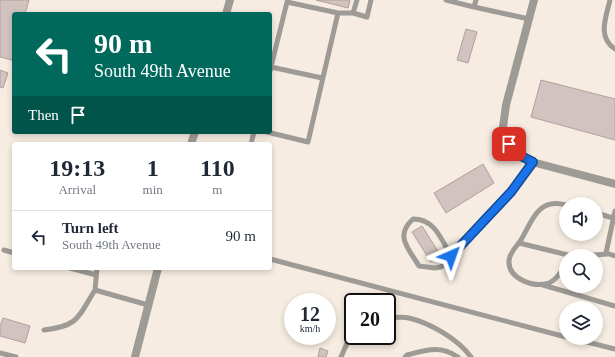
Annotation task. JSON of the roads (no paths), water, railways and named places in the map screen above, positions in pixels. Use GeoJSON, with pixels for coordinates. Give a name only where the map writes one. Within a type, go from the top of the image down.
{"type":"FeatureCollection","features":[{"type":"Feature","properties":{"kind":"street"},"geometry":{"type":"LineString","coordinates":[[227,12],[230,0]]}},
{"type":"Feature","properties":{"kind":"street"},"geometry":{"type":"LineString","coordinates":[[534,0],[506,105],[503,127],[509,144],[519,155],[533,162],[615,184]]}},
{"type":"Feature","properties":{"kind":"street"},"geometry":{"type":"LineString","coordinates":[[134,357],[157,270]]}},
{"type":"Feature","properties":{"kind":"lane"},"geometry":{"type":"LineString","coordinates":[[353,14],[357,0]]}},
{"type":"Feature","properties":{"kind":"lane"},"geometry":{"type":"LineString","coordinates":[[272,61],[287,2],[338,13],[367,17],[371,0]]}},
{"type":"Feature","properties":{"kind":"lane"},"geometry":{"type":"LineString","coordinates":[[446,0],[529,18]]}},
{"type":"Feature","properties":{"kind":"lane"},"geometry":{"type":"LineString","coordinates":[[474,7],[476,0]]}},
{"type":"Feature","properties":{"kind":"lane"},"geometry":{"type":"LineString","coordinates":[[610,0],[603,31],[610,46],[615,50]]}},
{"type":"Feature","properties":{"kind":"lane"},"geometry":{"type":"LineString","coordinates":[[272,133],[308,142],[338,13]]}},
{"type":"Feature","properties":{"kind":"lane"},"geometry":{"type":"LineString","coordinates":[[272,69],[322,78]]}},
{"type":"Feature","properties":{"kind":"lane"},"geometry":{"type":"LineString","coordinates":[[451,256],[431,223],[423,219],[413,219],[406,225],[403,236],[405,243],[419,266],[435,268],[441,267],[511,192],[533,162]]}},
{"type":"Feature","properties":{"kind":"lane"},"geometry":{"type":"LineString","coordinates":[[559,203],[546,206],[533,215],[509,260],[510,270],[515,276],[615,306]]}},
{"type":"Feature","properties":{"kind":"lane"},"geometry":{"type":"LineString","coordinates":[[607,254],[606,249],[615,211]]}},
{"type":"Feature","properties":{"kind":"lane"},"geometry":{"type":"LineString","coordinates":[[603,215],[614,218]]}},
{"type":"Feature","properties":{"kind":"lane"},"geometry":{"type":"LineString","coordinates":[[519,242],[559,253]]}},
{"type":"Feature","properties":{"kind":"lane"},"geometry":{"type":"LineString","coordinates":[[4,250],[12,252]]}},
{"type":"Feature","properties":{"kind":"lane"},"geometry":{"type":"LineString","coordinates":[[603,254],[615,256]]}},
{"type":"Feature","properties":{"kind":"lane"},"geometry":{"type":"LineString","coordinates":[[272,260],[559,335]]}},
{"type":"Feature","properties":{"kind":"lane"},"geometry":{"type":"LineString","coordinates":[[77,270],[96,275]]}},
{"type":"Feature","properties":{"kind":"lane"},"geometry":{"type":"LineString","coordinates":[[44,330],[60,328],[75,322],[95,290],[97,270]]}},
{"type":"Feature","properties":{"kind":"lane"},"geometry":{"type":"LineString","coordinates":[[536,283],[548,283],[559,274]]}},
{"type":"Feature","properties":{"kind":"lane"},"geometry":{"type":"LineString","coordinates":[[95,290],[148,305]]}},
{"type":"Feature","properties":{"kind":"lane"},"geometry":{"type":"LineString","coordinates":[[396,318],[407,317],[434,328],[454,342],[471,357]]}},
{"type":"Feature","properties":{"kind":"lane"},"geometry":{"type":"LineString","coordinates":[[340,357],[346,345]]}},
{"type":"Feature","properties":{"kind":"lane"},"geometry":{"type":"LineString","coordinates":[[599,345],[615,349]]}},
{"type":"Feature","properties":{"kind":"lane"},"geometry":{"type":"LineString","coordinates":[[405,357],[407,355],[433,348],[452,353],[458,357]]}},
{"type":"Feature","properties":{"kind":"lane"},"geometry":{"type":"LineString","coordinates":[[0,353],[16,357]]}}]}
